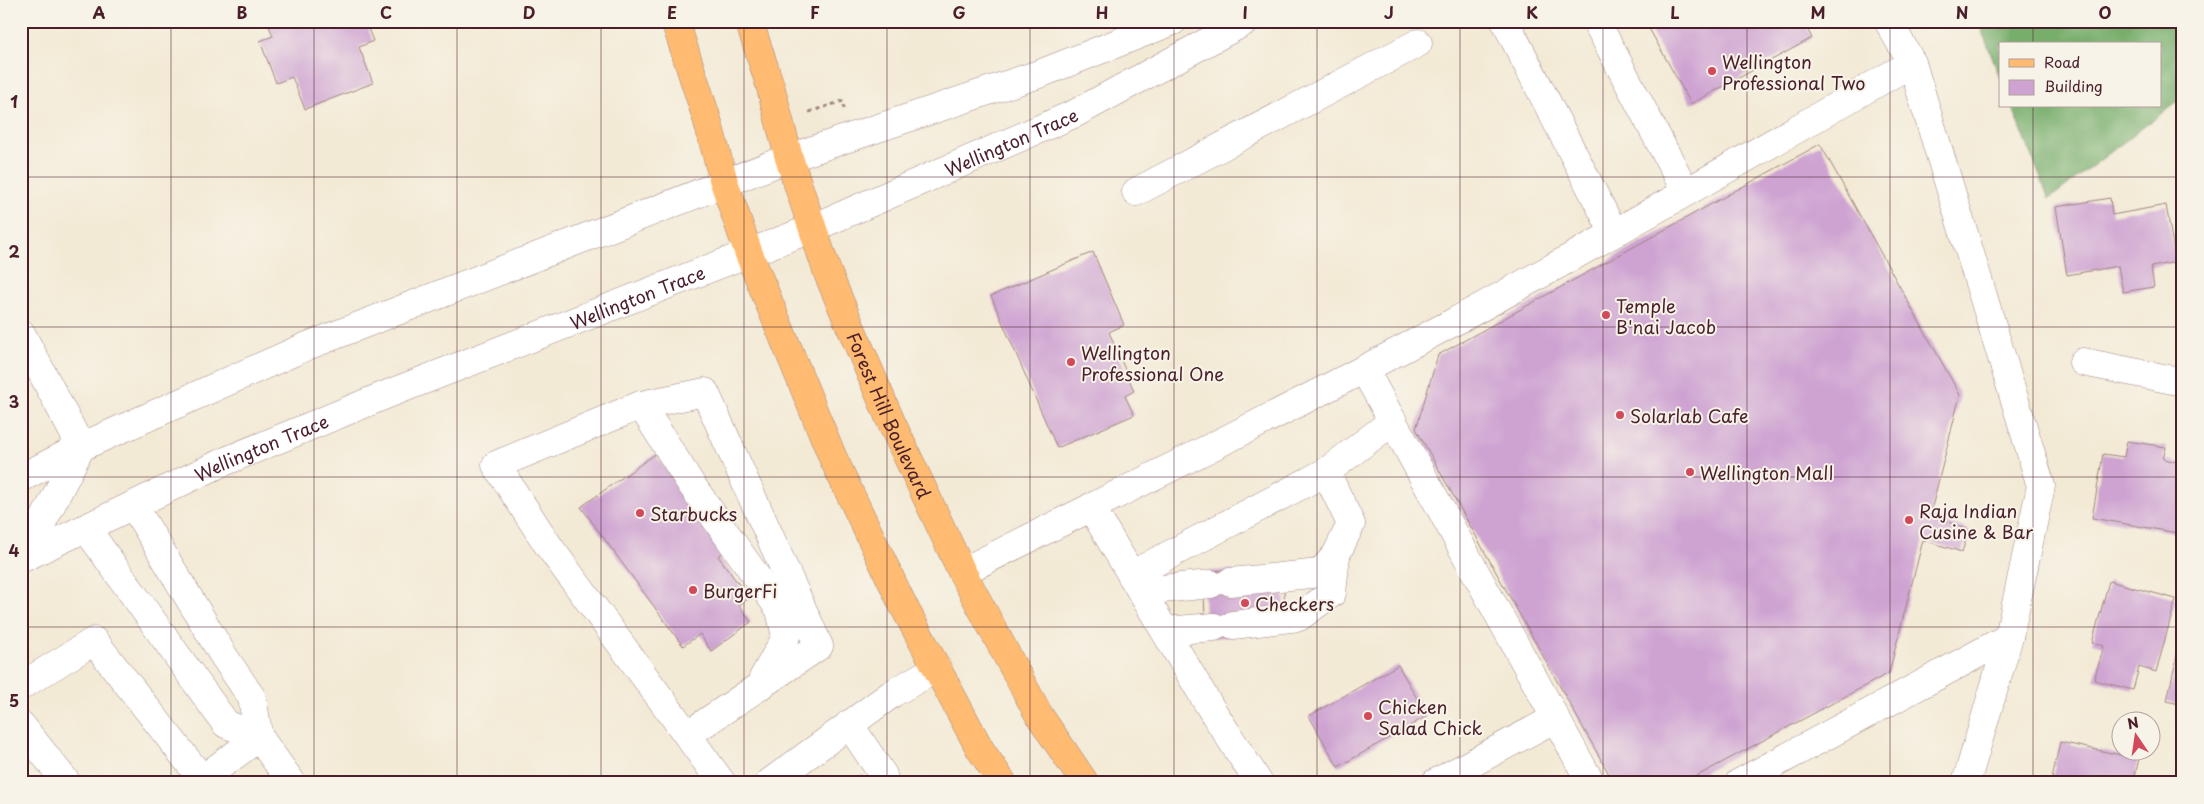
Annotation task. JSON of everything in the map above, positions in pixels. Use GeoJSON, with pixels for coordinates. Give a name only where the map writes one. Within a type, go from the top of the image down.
{"type":"FeatureCollection","features":[{"type":"Feature","properties":{"kind":"main road"},"geometry":{"type":"LineString","coordinates":[[675,21],[707,119],[724,182],[749,254],[833,458],[903,605],[980,749],[1003,783]]}},
{"type":"Feature","properties":{"kind":"main road","name":"Forest Hill Boulevard"},"geometry":{"type":"LineString","coordinates":[[749,21],[770,85],[789,158],[828,274],[892,424],[962,572],[1039,715],[1085,783]]}},
{"type":"Feature","properties":{"kind":"street"},"geometry":{"type":"LineString","coordinates":[[21,478],[81,447],[305,347],[724,182],[789,158],[1042,73],[1173,21]]}},
{"type":"Feature","properties":{"kind":"street","name":"Wellington Trace"},"geometry":{"type":"LineString","coordinates":[[23,558],[221,463],[383,396],[813,228],[1076,114],[1246,21]]}},
{"type":"Feature","properties":{"kind":"street"},"geometry":{"type":"LineString","coordinates":[[1505,21],[1614,233]]}},
{"type":"Feature","properties":{"kind":"street"},"geometry":{"type":"LineString","coordinates":[[1596,21],[1686,192]]}},
{"type":"Feature","properties":{"kind":"street"},"geometry":{"type":"LineString","coordinates":[[1888,21],[1912,63],[2041,486],[2009,637],[1966,783]]}},
{"type":"Feature","properties":{"kind":"street"},"geometry":{"type":"LineString","coordinates":[[1136,192],[1418,43]]}},
{"type":"Feature","properties":{"kind":"street"},"geometry":{"type":"LineString","coordinates":[[962,572],[1364,369],[1614,233],[1912,63]]}},
{"type":"Feature","properties":{"kind":"street"},"geometry":{"type":"LineString","coordinates":[[21,333],[81,447]]}},
{"type":"Feature","properties":{"kind":"street"},"geometry":{"type":"LineString","coordinates":[[2083,362],[2183,382]]}},
{"type":"Feature","properties":{"kind":"street"},"geometry":{"type":"LineString","coordinates":[[1364,369],[1590,783]]}},
{"type":"Feature","properties":{"kind":"street"},"geometry":{"type":"LineString","coordinates":[[687,735],[759,684],[818,646],[705,392],[641,405],[496,465],[548,545],[722,783]]}},
{"type":"Feature","properties":{"kind":"street"},"geometry":{"type":"LineString","coordinates":[[641,405],[692,484],[780,610],[786,637],[759,684]]}},
{"type":"Feature","properties":{"kind":"street"},"geometry":{"type":"LineString","coordinates":[[1136,583],[1326,472],[1392,422]]}},
{"type":"Feature","properties":{"kind":"street"},"geometry":{"type":"LineString","coordinates":[[23,558],[81,447]]}},
{"type":"Feature","properties":{"kind":"street"},"geometry":{"type":"LineString","coordinates":[[1136,583],[1220,583],[1320,573],[1336,555],[1351,524],[1326,472]]}},
{"type":"Feature","properties":{"kind":"street"},"geometry":{"type":"LineString","coordinates":[[134,506],[223,655],[252,698],[259,737],[292,783]]}},
{"type":"Feature","properties":{"kind":"street"},"geometry":{"type":"LineString","coordinates":[[1091,507],[1210,707],[1259,783]]}},
{"type":"Feature","properties":{"kind":"street"},"geometry":{"type":"LineString","coordinates":[[86,528],[226,724],[259,737]]}},
{"type":"Feature","properties":{"kind":"street"},"geometry":{"type":"LineString","coordinates":[[1165,631],[1299,617],[1332,593],[1336,555]]}},
{"type":"Feature","properties":{"kind":"street"},"geometry":{"type":"LineString","coordinates":[[1739,783],[2009,637]]}},
{"type":"Feature","properties":{"kind":"street"},"geometry":{"type":"LineString","coordinates":[[21,686],[94,642],[199,781],[259,737]]}},
{"type":"Feature","properties":{"kind":"street"},"geometry":{"type":"LineString","coordinates":[[769,783],[893,693],[937,668]]}},
{"type":"Feature","properties":{"kind":"street"},"geometry":{"type":"LineString","coordinates":[[1435,783],[1554,718]]}},
{"type":"Feature","properties":{"kind":"street"},"geometry":{"type":"LineString","coordinates":[[21,724],[68,783]]}},
{"type":"Feature","properties":{"kind":"street"},"geometry":{"type":"LineString","coordinates":[[849,724],[883,775]]}},
{"type":"Feature","properties":{"kind":"green space"},"geometry":{"type":"Polygon","coordinates":[[[1978,21],[2183,21],[2183,97],[2049,199],[2013,108],[2162,108],[2162,42],[1999,42],[1999,74],[1978,21]]]}},
{"type":"Feature","properties":{"kind":"building"},"geometry":{"type":"Polygon","coordinates":[[[267,21],[365,21],[373,41],[359,47],[373,83],[305,109],[292,77],[276,83],[260,41],[273,36],[267,21]]]}},
{"type":"Feature","properties":{"kind":"building","name":"Wellington Professional Two"},"geometry":{"type":"Polygon","coordinates":[[[1645,21],[1803,21],[1812,38],[1691,104],[1645,21]]]}},
{"type":"Feature","properties":{"kind":"building","name":"Wellington Mall"},"geometry":{"type":"Polygon","coordinates":[[[1820,144],[1960,395],[1930,515],[1969,530],[1962,552],[1923,540],[1889,673],[1684,783],[1614,783],[1416,429],[1438,355],[1820,144]]]}},
{"type":"Feature","properties":{"kind":"building"},"geometry":{"type":"Polygon","coordinates":[[[2110,198],[2112,215],[2166,205],[2176,262],[2151,267],[2154,287],[2123,292],[2118,266],[2067,275],[2056,207],[2110,198]]]}},
{"type":"Feature","properties":{"kind":"building","name":"Wellington Professional One"},"geometry":{"type":"Polygon","coordinates":[[[1093,252],[1124,325],[1109,332],[1134,391],[1125,396],[1134,415],[1057,448],[991,296],[1093,252]]]}},
{"type":"Feature","properties":{"kind":"building"},"geometry":{"type":"Polygon","coordinates":[[[2127,441],[2166,447],[2163,459],[2183,463],[2183,534],[2092,518],[2103,454],[2124,457],[2127,441]]]}},
{"type":"Feature","properties":{"kind":"building"},"geometry":{"type":"Polygon","coordinates":[[[655,454],[726,550],[718,556],[749,598],[739,605],[751,622],[711,651],[700,634],[683,646],[581,507],[655,454]]]}},
{"type":"Feature","properties":{"kind":"building","name":"Checkers"},"geometry":{"type":"Polygon","coordinates":[[[1229,570],[1284,589],[1285,611],[1234,636],[1214,638],[1205,617],[1204,595],[1210,571],[1229,570]]]}},
{"type":"Feature","properties":{"kind":"building"},"geometry":{"type":"Polygon","coordinates":[[[2109,581],[2176,599],[2156,672],[2139,667],[2133,690],[2094,680],[2104,646],[2092,643],[2109,581]]]}},
{"type":"Feature","properties":{"kind":"building"},"geometry":{"type":"Polygon","coordinates":[[[2183,634],[2183,705],[2167,701],[2183,634]]]}},
{"type":"Feature","properties":{"kind":"building","name":"Chicken Salad Chick"},"geometry":{"type":"Polygon","coordinates":[[[1398,665],[1427,716],[1338,767],[1309,716],[1398,665]]]}},
{"type":"Feature","properties":{"kind":"building"},"geometry":{"type":"Polygon","coordinates":[[[2060,742],[2112,753],[2112,762],[2138,762],[2134,779],[2148,783],[2051,783],[2060,742]]]}},
{"type":"Feature","properties":{"kind":"building"},"geometry":{"type":"Polygon","coordinates":[[[860,775],[864,783],[848,783],[860,775]]]}},
{"type":"Feature","properties":{"kind":"place","name":"Wellington Professional Two"},"geometry":{"type":"Point","coordinates":[1712,71]}},
{"type":"Feature","properties":{"kind":"place","name":"Temple B'nai Jacob"},"geometry":{"type":"Point","coordinates":[1606,315]}},
{"type":"Feature","properties":{"kind":"place","name":"Wellington Professional One"},"geometry":{"type":"Point","coordinates":[1071,362]}},
{"type":"Feature","properties":{"kind":"place","name":"Solarlab Cafe"},"geometry":{"type":"Point","coordinates":[1620,415]}},
{"type":"Feature","properties":{"kind":"place","name":"Wellington Mall"},"geometry":{"type":"Point","coordinates":[1690,472]}},
{"type":"Feature","properties":{"kind":"place","name":"Starbucks"},"geometry":{"type":"Point","coordinates":[640,513]}},
{"type":"Feature","properties":{"kind":"place","name":"Raja Indian Cusine & Bar"},"geometry":{"type":"Point","coordinates":[1909,520]}},
{"type":"Feature","properties":{"kind":"place","name":"BurgerFi"},"geometry":{"type":"Point","coordinates":[693,590]}},
{"type":"Feature","properties":{"kind":"place","name":"Checkers"},"geometry":{"type":"Point","coordinates":[1245,603]}},
{"type":"Feature","properties":{"kind":"place","name":"Chicken Salad Chick"},"geometry":{"type":"Point","coordinates":[1368,716]}}]}
